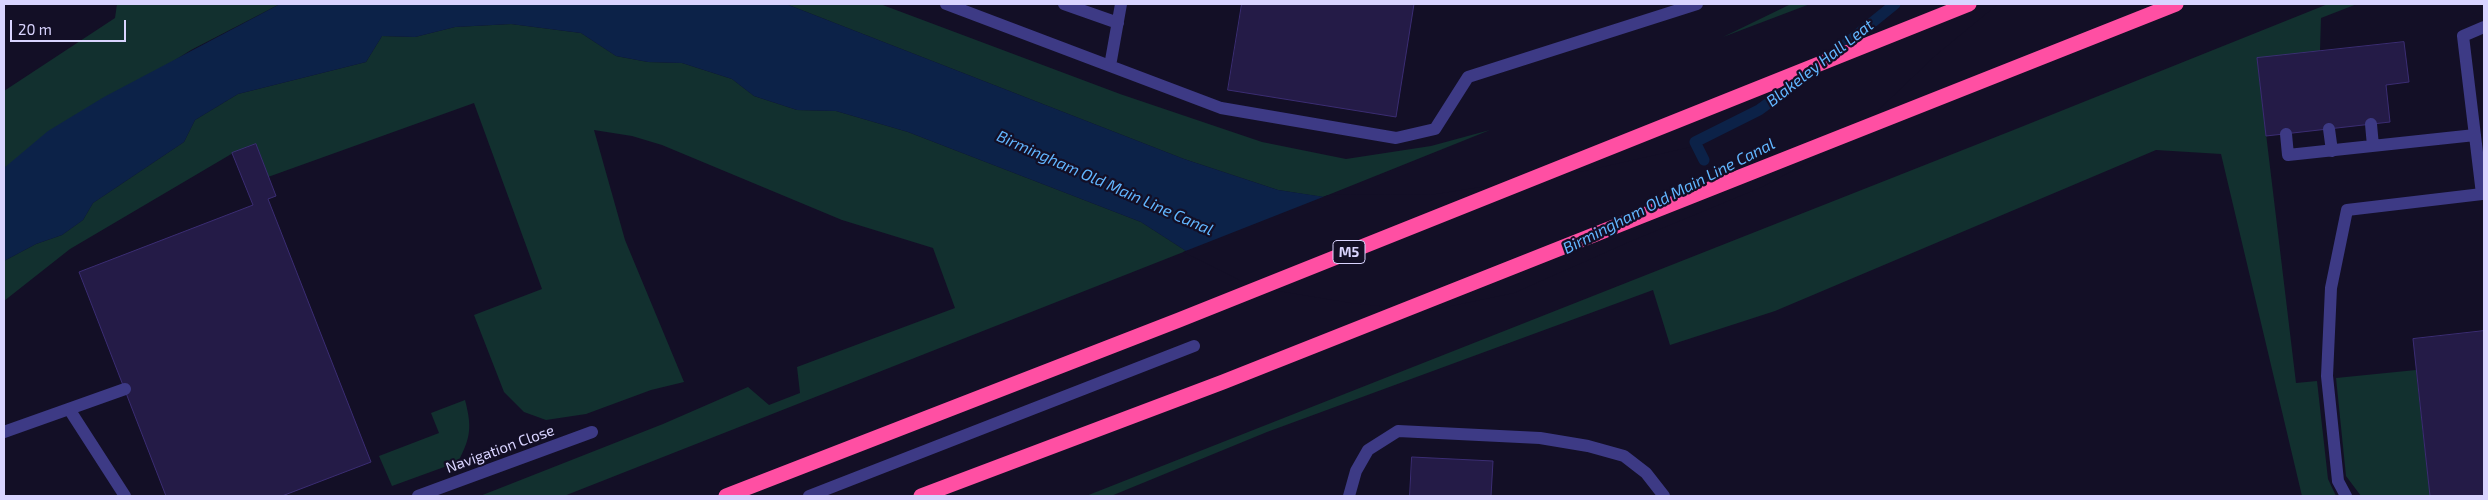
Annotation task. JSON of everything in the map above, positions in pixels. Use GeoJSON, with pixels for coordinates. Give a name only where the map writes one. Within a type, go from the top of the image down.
{"type":"FeatureCollection","features":[{"type":"Feature","properties":{"kind":"highway","name":"M5"},"geometry":{"type":"LineString","coordinates":[[726,496],[1179,320],[1969,4]]}},
{"type":"Feature","properties":{"kind":"highway"},"geometry":{"type":"LineString","coordinates":[[921,496],[1232,379],[2176,4]]}},
{"type":"Feature","properties":{"kind":"street"},"geometry":{"type":"LineString","coordinates":[[946,4],[1221,108],[1396,138],[1435,129],[1468,77],[1697,4]]}},
{"type":"Feature","properties":{"kind":"street"},"geometry":{"type":"LineString","coordinates":[[1064,4],[1118,23]]}},
{"type":"Feature","properties":{"kind":"street"},"geometry":{"type":"LineString","coordinates":[[1110,66],[1121,4]]}},
{"type":"Feature","properties":{"kind":"street"},"geometry":{"type":"LineString","coordinates":[[2346,496],[2338,481],[2327,376],[2331,288],[2347,210],[2483,194],[2463,36],[2484,27]]}},
{"type":"Feature","properties":{"kind":"street"},"geometry":{"type":"LineString","coordinates":[[2371,124],[2373,146]]}},
{"type":"Feature","properties":{"kind":"street"},"geometry":{"type":"LineString","coordinates":[[2329,129],[2332,151]]}},
{"type":"Feature","properties":{"kind":"street"},"geometry":{"type":"LineString","coordinates":[[2286,134],[2288,155],[2475,135]]}},
{"type":"Feature","properties":{"kind":"street"},"geometry":{"type":"LineString","coordinates":[[809,496],[1194,346]]}},
{"type":"Feature","properties":{"kind":"street"},"geometry":{"type":"LineString","coordinates":[[4,432],[125,389]]}},
{"type":"Feature","properties":{"kind":"street"},"geometry":{"type":"LineString","coordinates":[[69,408],[126,496]]}},
{"type":"Feature","properties":{"kind":"street"},"geometry":{"type":"LineString","coordinates":[[1349,496],[1356,471],[1368,450],[1398,431],[1540,438],[1588,446],[1624,456],[1646,473],[1664,496]]}},
{"type":"Feature","properties":{"kind":"street","name":"Navigation Close"},"geometry":{"type":"LineString","coordinates":[[418,496],[592,432]]}},
{"type":"Feature","properties":{"kind":"green space"},"geometry":{"type":"Polygon","coordinates":[[[117,4],[280,4],[191,50],[4,168],[4,91],[115,18],[117,4]]]}},
{"type":"Feature","properties":{"kind":"green space"},"geometry":{"type":"Polygon","coordinates":[[[786,4],[880,4],[1120,94],[1262,142],[1346,159],[1431,146],[1490,130],[1323,197],[1278,190],[1184,159],[786,4]]]}},
{"type":"Feature","properties":{"kind":"green space"},"geometry":{"type":"Polygon","coordinates":[[[1791,4],[1810,4],[1723,37],[1791,4]]]}},
{"type":"Feature","properties":{"kind":"green space"},"geometry":{"type":"Polygon","coordinates":[[[2328,4],[2357,4],[2321,18],[2320,51],[2257,59],[2296,383],[2317,381],[2328,479],[2336,496],[2302,496],[2221,154],[2156,150],[1775,311],[1670,345],[1653,290],[1267,432],[1111,496],[1086,496],[2011,131],[2328,4]]]}},
{"type":"Feature","properties":{"kind":"green space"},"geometry":{"type":"Polygon","coordinates":[[[511,24],[581,33],[616,56],[648,62],[682,63],[732,79],[754,96],[797,110],[836,111],[908,132],[1141,222],[1186,251],[564,496],[480,496],[663,424],[748,387],[769,405],[800,393],[797,367],[955,308],[933,248],[842,220],[662,145],[632,136],[594,130],[625,240],[684,382],[651,390],[586,414],[546,420],[524,412],[504,392],[474,315],[542,289],[474,103],[268,177],[256,144],[233,153],[70,249],[4,301],[4,261],[36,244],[62,235],[83,220],[93,203],[184,142],[195,120],[238,94],[366,62],[382,36],[415,37],[455,27],[511,24]]]}},
{"type":"Feature","properties":{"kind":"green space"},"geometry":{"type":"Polygon","coordinates":[[[2416,370],[2430,496],[2361,496],[2346,476],[2336,378],[2416,370]]]}},
{"type":"Feature","properties":{"kind":"green space"},"geometry":{"type":"Polygon","coordinates":[[[465,400],[469,418],[469,432],[466,446],[458,462],[392,486],[379,456],[439,433],[431,413],[465,400]]]}},
{"type":"Feature","properties":{"kind":"water","name":"Birmingham Old Main Line Canal"},"geometry":{"type":"Polygon","coordinates":[[[280,4],[786,4],[1184,159],[1278,190],[1338,199],[1437,196],[1584,174],[1692,149],[1935,53],[1844,140],[1186,251],[1141,222],[908,132],[836,111],[797,110],[754,96],[732,79],[682,63],[648,62],[616,56],[581,33],[511,24],[455,27],[415,37],[382,36],[366,62],[238,94],[195,120],[184,142],[93,203],[83,220],[62,235],[36,244],[4,261],[4,168],[48,131],[104,97],[280,4]]]}},
{"type":"Feature","properties":{"kind":"pier"},"geometry":{"type":"Polygon","coordinates":[[[1903,4],[1998,4],[1936,55],[1845,142],[1836,148],[1762,187],[1629,242],[1514,293],[1427,311],[1351,303],[1254,287],[1183,252],[1328,195],[1436,194],[1584,171],[1691,147],[1765,111],[1840,57],[1903,4]]]}},
{"type":"Feature","properties":{"kind":"building"},"geometry":{"type":"Polygon","coordinates":[[[1242,4],[1414,4],[1396,117],[1228,90],[1242,4]]]}},
{"type":"Feature","properties":{"kind":"building"},"geometry":{"type":"Polygon","coordinates":[[[2404,42],[2409,82],[2386,85],[2390,122],[2266,136],[2257,58],[2404,42]]]}},
{"type":"Feature","properties":{"kind":"building"},"geometry":{"type":"Polygon","coordinates":[[[256,144],[276,196],[268,199],[371,462],[282,496],[166,496],[79,272],[253,205],[232,153],[256,144]]]}},
{"type":"Feature","properties":{"kind":"building"},"geometry":{"type":"Polygon","coordinates":[[[2484,331],[2484,496],[2430,496],[2413,339],[2484,331]]]}},
{"type":"Feature","properties":{"kind":"building"},"geometry":{"type":"Polygon","coordinates":[[[1412,457],[1493,461],[1491,496],[1410,496],[1412,457]]]}},
{"type":"Feature","properties":{"kind":"waterway","name":"Blakeley Hall Leat"},"geometry":{"type":"LineString","coordinates":[[1831,56],[1895,4]]}},
{"type":"Feature","properties":{"kind":"waterway","name":"Blakeley Hall Leat"},"geometry":{"type":"LineString","coordinates":[[1704,160],[1695,142],[1759,110],[1815,69]]}}]}
